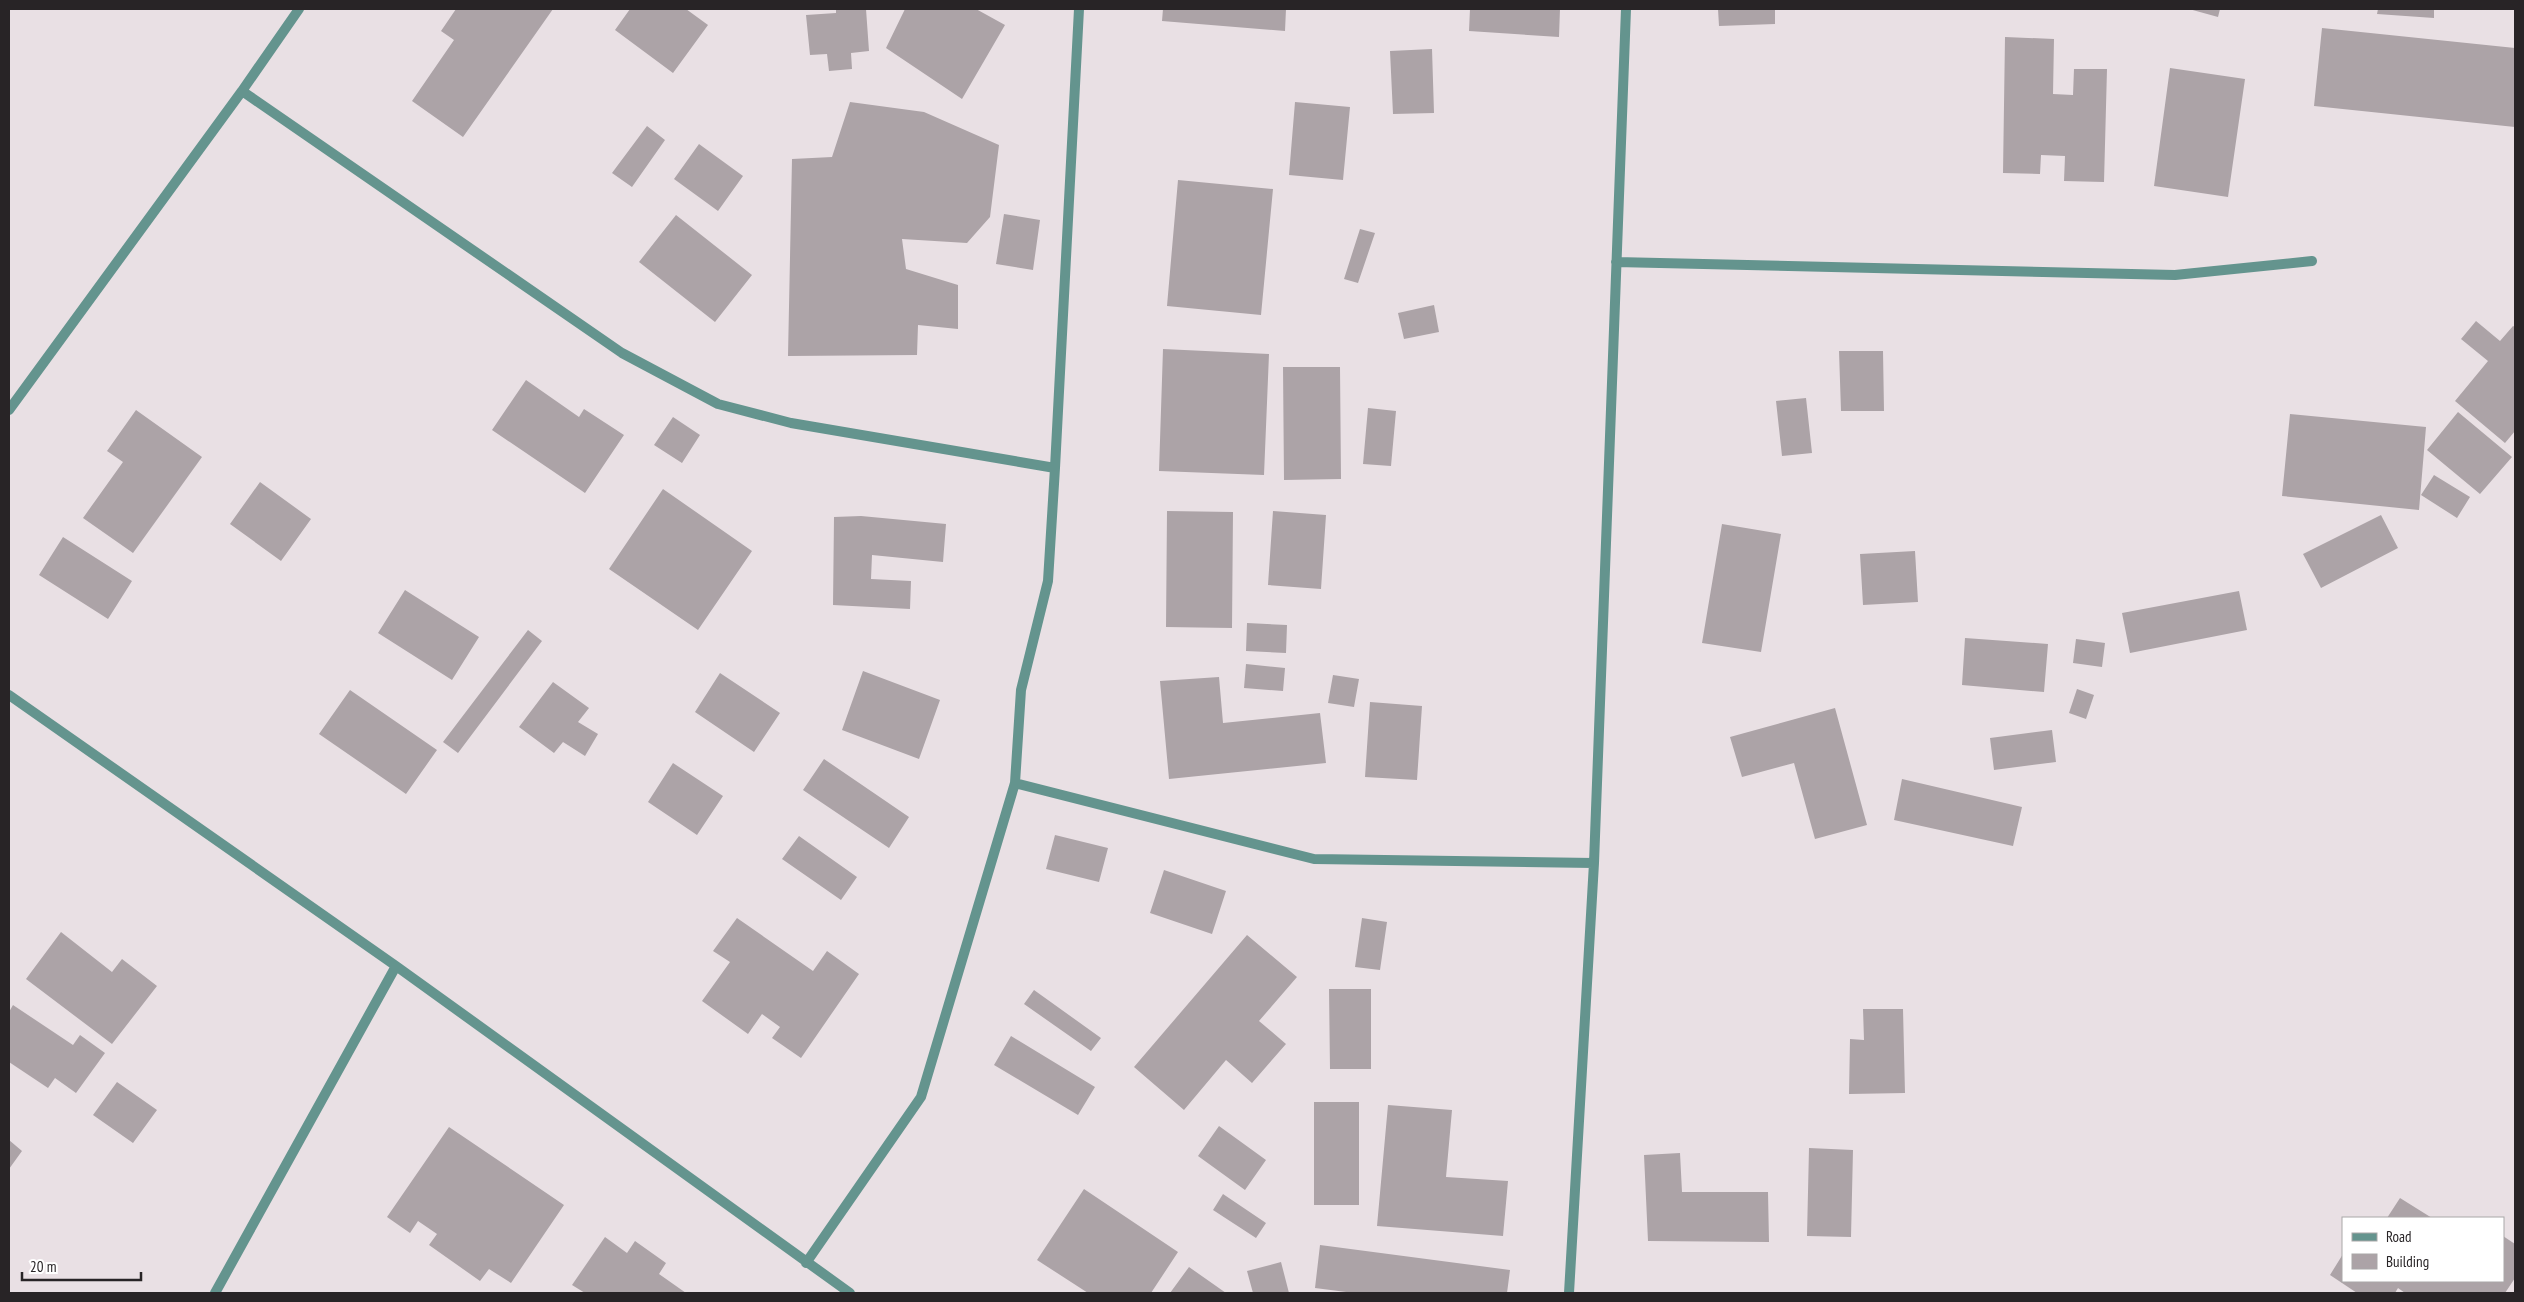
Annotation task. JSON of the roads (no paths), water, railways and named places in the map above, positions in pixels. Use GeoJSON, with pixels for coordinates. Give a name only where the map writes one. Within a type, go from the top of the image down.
{"type":"FeatureCollection","features":[{"type":"Feature","properties":{"kind":"street"},"geometry":{"type":"LineString","coordinates":[[9,410],[242,91],[299,9]]}},
{"type":"Feature","properties":{"kind":"street"},"geometry":{"type":"LineString","coordinates":[[806,1263],[921,1096],[1014,783],[1021,690],[1048,581],[1079,9]]}},
{"type":"Feature","properties":{"kind":"street"},"geometry":{"type":"LineString","coordinates":[[1569,1293],[1594,863],[1626,9]]}},
{"type":"Feature","properties":{"kind":"street"},"geometry":{"type":"LineString","coordinates":[[242,91],[622,353],[718,404],[792,423],[1055,468]]}},
{"type":"Feature","properties":{"kind":"street"},"geometry":{"type":"LineString","coordinates":[[1616,262],[2175,275],[2312,261]]}},
{"type":"Feature","properties":{"kind":"street"},"geometry":{"type":"LineString","coordinates":[[9,696],[396,966],[850,1293]]}},
{"type":"Feature","properties":{"kind":"street"},"geometry":{"type":"LineString","coordinates":[[1014,783],[1314,858],[1594,863]]}},
{"type":"Feature","properties":{"kind":"street"},"geometry":{"type":"LineString","coordinates":[[216,1293],[396,966]]}}]}
